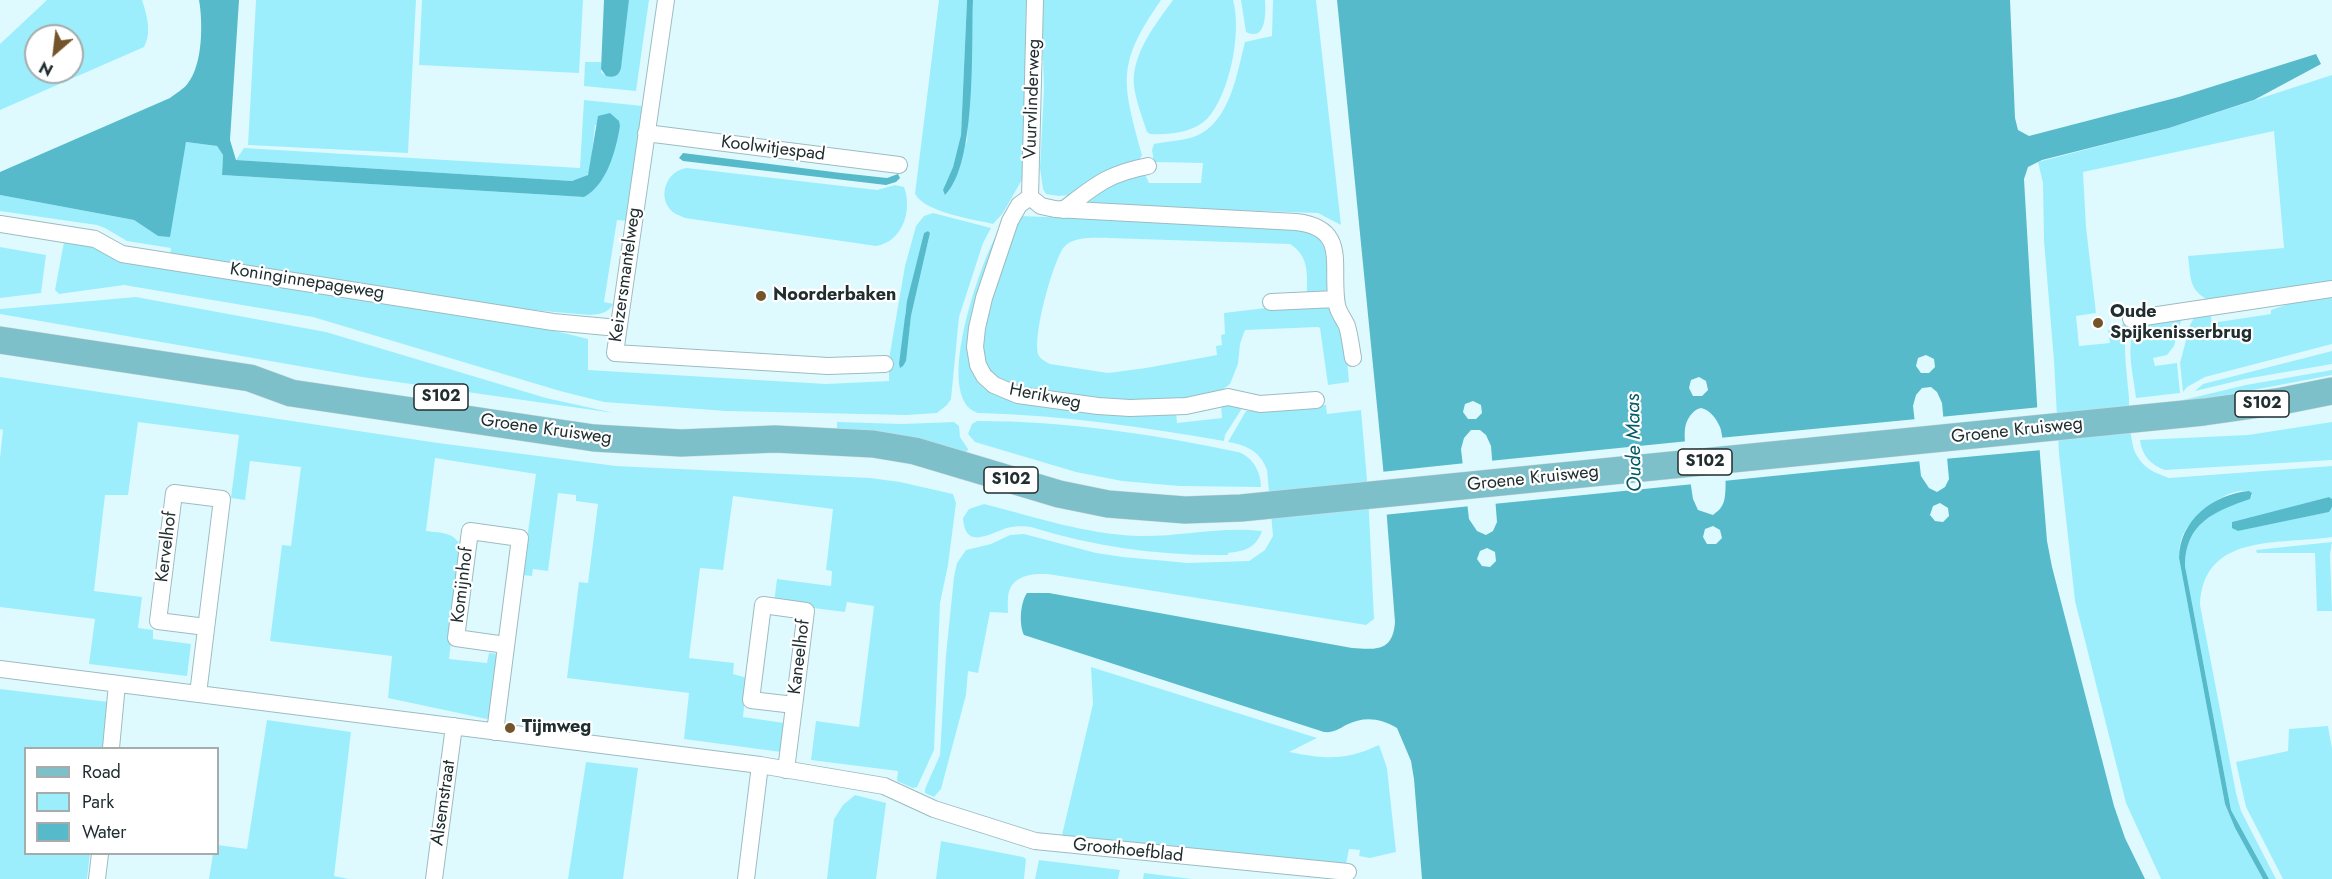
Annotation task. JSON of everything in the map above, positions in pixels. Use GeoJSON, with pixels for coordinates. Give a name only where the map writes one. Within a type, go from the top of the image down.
{"type":"FeatureCollection","features":[{"type":"Feature","properties":{"kind":"main road","name":"Groene Kruisweg"},"geometry":{"type":"LineString","coordinates":[[0,340],[250,378],[291,393],[594,438],[681,443],[775,439],[841,440],[893,446],[969,466],[1059,494],[1108,504],[1185,510],[1240,508],[2245,407],[2332,391]]}},
{"type":"Feature","properties":{"kind":"street","name":"Keizersmantelweg"},"geometry":{"type":"LineString","coordinates":[[666,0],[615,354],[828,366],[885,364]]}},
{"type":"Feature","properties":{"kind":"street","name":"Vuurvlinderweg"},"geometry":{"type":"LineString","coordinates":[[1030,197],[1035,0]]}},
{"type":"Feature","properties":{"kind":"street","name":"Koolwitjespad"},"geometry":{"type":"LineString","coordinates":[[646,133],[899,165]]}},
{"type":"Feature","properties":{"kind":"street"},"geometry":{"type":"LineString","coordinates":[[1064,210],[1102,180],[1124,171],[1148,166]]}},
{"type":"Feature","properties":{"kind":"street"},"geometry":{"type":"LineString","coordinates":[[1030,197],[1041,206],[1064,210],[1311,224],[1322,230],[1330,240],[1335,253],[1336,299],[1348,329],[1353,358]]}},
{"type":"Feature","properties":{"kind":"street","name":"Herikweg"},"geometry":{"type":"LineString","coordinates":[[1030,197],[1019,205],[1010,221],[984,298],[977,328],[975,347],[978,365],[984,376],[994,385],[1018,395],[1098,406],[1161,408],[1207,403],[1228,397],[1266,404],[1316,400]]}},
{"type":"Feature","properties":{"kind":"street","name":"Koninginnepageweg"},"geometry":{"type":"LineString","coordinates":[[0,224],[95,239],[122,255],[543,320],[618,327]]}},
{"type":"Feature","properties":{"kind":"street"},"geometry":{"type":"LineString","coordinates":[[2131,319],[2332,289]]}},
{"type":"Feature","properties":{"kind":"street"},"geometry":{"type":"LineString","coordinates":[[1270,302],[1336,299]]}},
{"type":"Feature","properties":{"kind":"street","name":"Kervelhof"},"geometry":{"type":"LineString","coordinates":[[198,694],[222,499],[174,493],[158,621],[206,627]]}},
{"type":"Feature","properties":{"kind":"street","name":"Komijnhof"},"geometry":{"type":"LineString","coordinates":[[495,732],[520,538],[470,531],[456,638],[506,645]]}},
{"type":"Feature","properties":{"kind":"street","name":"Kaneelhof"},"geometry":{"type":"LineString","coordinates":[[786,770],[806,611],[763,606],[751,700],[794,705]]}},
{"type":"Feature","properties":{"kind":"street"},"geometry":{"type":"LineString","coordinates":[[0,669],[786,770]]}},
{"type":"Feature","properties":{"kind":"street"},"geometry":{"type":"LineString","coordinates":[[111,747],[117,684]]}},
{"type":"Feature","properties":{"kind":"street","name":"Alsemstraat"},"geometry":{"type":"LineString","coordinates":[[434,879],[454,726]]}},
{"type":"Feature","properties":{"kind":"street"},"geometry":{"type":"LineString","coordinates":[[747,879],[760,765]]}},
{"type":"Feature","properties":{"kind":"street","name":"Groothoefblad"},"geometry":{"type":"LineString","coordinates":[[786,770],[884,786],[934,809],[1035,841],[1348,872]]}},
{"type":"Feature","properties":{"kind":"street"},"geometry":{"type":"LineString","coordinates":[[97,879],[100,855]]}},
{"type":"Feature","properties":{"kind":"green space"},"geometry":{"type":"Polygon","coordinates":[[[47,0],[142,0],[148,30],[144,47],[84,73],[84,24],[24,24],[24,84],[59,84],[0,110],[0,44],[47,0]]]}},
{"type":"Feature","properties":{"kind":"green space"},"geometry":{"type":"Polygon","coordinates":[[[256,0],[416,0],[408,153],[248,145],[256,0]]]}},
{"type":"Feature","properties":{"kind":"green space"},"geometry":{"type":"Polygon","coordinates":[[[422,0],[583,0],[579,73],[419,65],[422,0]]]}},
{"type":"Feature","properties":{"kind":"green space"},"geometry":{"type":"Polygon","coordinates":[[[629,0],[649,0],[636,91],[584,86],[585,62],[601,62],[601,72],[606,76],[614,76],[620,72],[629,0]]]}},
{"type":"Feature","properties":{"kind":"green space"},"geometry":{"type":"Polygon","coordinates":[[[939,0],[967,0],[961,135],[953,167],[943,190],[967,141],[973,0],[1026,0],[1024,176],[1003,213],[993,224],[939,211],[921,201],[915,194],[939,0]]]}},
{"type":"Feature","properties":{"kind":"green space"},"geometry":{"type":"Polygon","coordinates":[[[1041,0],[1161,0],[1136,41],[1127,74],[1130,109],[1142,155],[1138,162],[1071,195],[1046,194],[1043,189],[1040,168],[1044,89],[1041,0]]]}},
{"type":"Feature","properties":{"kind":"green space"},"geometry":{"type":"Polygon","coordinates":[[[1173,0],[1233,0],[1235,45],[1228,79],[1215,108],[1207,119],[1188,130],[1150,134],[1147,132],[1134,86],[1136,62],[1146,40],[1173,0]]]}},
{"type":"Feature","properties":{"kind":"green space"},"geometry":{"type":"Polygon","coordinates":[[[1241,0],[1265,0],[1263,25],[1258,33],[1246,32],[1241,0]]]}},
{"type":"Feature","properties":{"kind":"green space"},"geometry":{"type":"Polygon","coordinates":[[[1273,0],[1316,0],[1341,225],[1318,213],[1082,205],[1108,184],[1145,174],[1149,183],[1201,183],[1203,163],[1154,162],[1152,150],[1154,144],[1196,136],[1217,120],[1235,82],[1245,42],[1272,36],[1273,0]]]}},
{"type":"Feature","properties":{"kind":"green space"},"geometry":{"type":"Polygon","coordinates":[[[2332,75],[2332,285],[2208,300],[2197,291],[2192,282],[2188,256],[2284,248],[2274,131],[2083,172],[2086,227],[2096,313],[2076,316],[2079,346],[2110,343],[2108,330],[2126,323],[2125,352],[2131,435],[2134,449],[2142,463],[2154,472],[2169,478],[2332,466],[2332,499],[2329,497],[2232,522],[2238,531],[2328,512],[2332,507],[2332,537],[2268,543],[2229,554],[2215,565],[2204,581],[2200,605],[2236,793],[2241,811],[2276,879],[2269,879],[2231,810],[2185,566],[2186,551],[2197,528],[2215,513],[2252,496],[2252,493],[2235,492],[2215,502],[2190,524],[2182,537],[2179,558],[2225,804],[2235,828],[2263,879],[2161,879],[2126,803],[2075,601],[2059,454],[2044,241],[2043,183],[2038,162],[2169,128],[2332,75]]]}},
{"type":"Feature","properties":{"kind":"green space"},"geometry":{"type":"Polygon","coordinates":[[[584,100],[643,106],[627,221],[617,220],[604,302],[614,304],[606,311],[597,314],[508,308],[170,255],[171,248],[127,241],[97,225],[0,211],[0,195],[134,220],[158,236],[186,142],[217,146],[223,155],[222,175],[584,197],[609,164],[620,126],[595,125],[590,171],[585,178],[572,181],[236,160],[244,148],[580,168],[584,100]]]}},
{"type":"Feature","properties":{"kind":"green space"},"geometry":{"type":"Polygon","coordinates":[[[687,168],[877,190],[895,185],[904,187],[906,215],[899,232],[885,243],[876,246],[685,218],[671,210],[664,196],[670,178],[680,170],[687,168]]]}},
{"type":"Feature","properties":{"kind":"green space"},"geometry":{"type":"Polygon","coordinates":[[[933,213],[991,228],[983,243],[959,317],[951,399],[937,413],[906,415],[726,411],[604,402],[313,317],[124,285],[59,294],[55,290],[64,242],[560,332],[588,339],[588,370],[826,384],[889,381],[889,359],[905,266],[916,226],[924,216],[933,213]],[[928,231],[924,233],[905,313],[905,363],[911,316],[930,233],[928,231]]]}},
{"type":"Feature","properties":{"kind":"green space"},"geometry":{"type":"Polygon","coordinates":[[[1019,216],[1309,226],[1325,237],[1345,334],[1349,382],[1328,385],[1320,328],[1318,327],[1245,330],[1240,344],[1238,364],[1230,384],[1207,396],[1151,404],[1020,389],[1007,383],[989,369],[983,355],[983,337],[991,293],[1019,216]],[[1085,238],[1068,243],[1059,255],[1054,268],[1040,318],[1037,347],[1039,356],[1050,364],[1108,373],[1217,355],[1216,346],[1222,345],[1221,335],[1225,334],[1224,313],[1307,303],[1305,262],[1290,244],[1109,238],[1085,238]]]}},
{"type":"Feature","properties":{"kind":"green space"},"geometry":{"type":"Polygon","coordinates":[[[1000,228],[969,356],[972,371],[983,388],[1003,397],[1176,411],[1177,423],[1222,418],[1221,405],[1239,404],[1241,410],[1225,435],[1224,441],[1102,422],[978,413],[965,402],[959,382],[965,326],[982,267],[1000,228]]]}},
{"type":"Feature","properties":{"kind":"green space"},"geometry":{"type":"Polygon","coordinates":[[[0,247],[46,255],[41,293],[0,298],[0,247]]]}},
{"type":"Feature","properties":{"kind":"green space"},"geometry":{"type":"Polygon","coordinates":[[[2332,295],[2332,344],[2205,377],[2187,387],[2183,392],[2180,363],[2194,318],[2210,312],[2212,323],[2271,314],[2271,310],[2308,297],[2332,295]]]}},
{"type":"Feature","properties":{"kind":"green space"},"geometry":{"type":"Polygon","coordinates":[[[136,297],[326,332],[546,398],[614,413],[362,377],[0,314],[0,309],[136,297]]]}},
{"type":"Feature","properties":{"kind":"green space"},"geometry":{"type":"Polygon","coordinates":[[[2182,317],[2174,346],[2167,355],[2153,358],[2155,366],[2177,363],[2180,393],[2136,398],[2130,351],[2137,325],[2182,317]]]}},
{"type":"Feature","properties":{"kind":"green space"},"geometry":{"type":"Polygon","coordinates":[[[2332,351],[2332,364],[2245,379],[2195,391],[2203,384],[2332,351]]]}},
{"type":"Feature","properties":{"kind":"green space"},"geometry":{"type":"Polygon","coordinates":[[[2332,370],[2332,375],[2206,399],[2175,402],[2246,385],[2332,370]]]}},
{"type":"Feature","properties":{"kind":"green space"},"geometry":{"type":"Polygon","coordinates":[[[0,377],[438,443],[616,466],[870,478],[953,494],[956,503],[948,565],[940,603],[934,750],[917,787],[913,788],[897,781],[898,771],[811,760],[816,721],[859,727],[874,606],[847,602],[845,612],[774,603],[777,579],[831,586],[832,571],[826,570],[833,509],[733,496],[723,570],[700,568],[689,658],[734,663],[733,674],[747,678],[743,717],[784,723],[781,752],[684,739],[689,693],[567,678],[579,582],[588,583],[598,504],[576,501],[576,495],[558,493],[548,571],[533,569],[532,576],[522,575],[536,474],[435,458],[426,531],[452,536],[462,548],[449,659],[487,663],[489,653],[498,654],[491,714],[487,719],[388,698],[392,656],[270,641],[282,545],[291,546],[301,467],[250,461],[245,500],[231,498],[239,435],[138,422],[128,495],[105,495],[94,591],[142,597],[138,628],[153,630],[153,639],[191,644],[187,676],[89,664],[95,619],[0,607],[0,458],[3,430],[0,429],[0,377]]]}},
{"type":"Feature","properties":{"kind":"green space"},"geometry":{"type":"Polygon","coordinates":[[[1326,405],[1327,414],[1361,410],[1368,492],[1374,619],[1366,625],[1054,575],[1036,574],[1023,577],[1010,589],[1008,613],[990,612],[978,673],[968,671],[966,695],[941,789],[934,797],[925,793],[940,755],[946,655],[954,577],[957,563],[966,550],[991,544],[1010,535],[1024,534],[1096,553],[1123,557],[1188,563],[1249,561],[1265,550],[1273,536],[1267,470],[1252,450],[1228,442],[1246,411],[1326,405]]]}},
{"type":"Feature","properties":{"kind":"green space"},"geometry":{"type":"Polygon","coordinates":[[[977,421],[1076,426],[1238,452],[1252,461],[1260,476],[1261,487],[1179,486],[1122,481],[1076,472],[975,442],[968,434],[972,424],[977,421]]]}},
{"type":"Feature","properties":{"kind":"green space"},"geometry":{"type":"Polygon","coordinates":[[[837,422],[902,424],[954,422],[959,426],[960,437],[968,449],[967,452],[905,438],[837,428],[837,422]]]}},
{"type":"Feature","properties":{"kind":"green space"},"geometry":{"type":"Polygon","coordinates":[[[2332,422],[2332,460],[2165,470],[2148,459],[2140,440],[2248,435],[2332,422]]]}},
{"type":"Feature","properties":{"kind":"green space"},"geometry":{"type":"Polygon","coordinates":[[[984,504],[1060,524],[1118,535],[1153,536],[1231,530],[1262,531],[1253,545],[1245,550],[1228,553],[1228,555],[1178,554],[1128,549],[1025,526],[1010,527],[986,536],[973,537],[968,534],[963,518],[969,509],[984,504]]]}},
{"type":"Feature","properties":{"kind":"green space"},"geometry":{"type":"Polygon","coordinates":[[[2332,542],[2330,555],[2332,611],[2317,611],[2315,553],[2257,553],[2256,550],[2332,542]]]}},
{"type":"Feature","properties":{"kind":"green space"},"geometry":{"type":"Polygon","coordinates":[[[1091,667],[1317,738],[1289,752],[1335,757],[1356,754],[1379,745],[1387,768],[1396,852],[1370,858],[1359,856],[1360,850],[1349,849],[1346,864],[1097,842],[1062,835],[1093,704],[1091,667]]]}},
{"type":"Feature","properties":{"kind":"green space"},"geometry":{"type":"Polygon","coordinates":[[[0,689],[109,702],[103,747],[24,747],[24,855],[90,855],[87,879],[0,879],[0,689]]]}},
{"type":"Feature","properties":{"kind":"green space"},"geometry":{"type":"Polygon","coordinates":[[[267,720],[351,732],[334,876],[349,879],[209,879],[213,855],[219,855],[219,845],[247,849],[267,720]]]}},
{"type":"Feature","properties":{"kind":"green space"},"geometry":{"type":"Polygon","coordinates":[[[2328,726],[2332,749],[2332,879],[2283,879],[2246,807],[2236,762],[2288,751],[2289,729],[2328,726]]]}},
{"type":"Feature","properties":{"kind":"green space"},"geometry":{"type":"Polygon","coordinates":[[[586,762],[638,768],[623,879],[568,879],[586,762]]]}},
{"type":"Feature","properties":{"kind":"green space"},"geometry":{"type":"Polygon","coordinates":[[[855,795],[886,803],[876,879],[827,879],[834,819],[843,805],[855,795]]]}},
{"type":"Feature","properties":{"kind":"green space"},"geometry":{"type":"Polygon","coordinates":[[[941,841],[1023,857],[1026,859],[1024,879],[936,879],[941,841]]]}},
{"type":"Feature","properties":{"kind":"green space"},"geometry":{"type":"Polygon","coordinates":[[[1039,860],[1120,870],[1118,879],[1035,879],[1039,860]]]}},
{"type":"Feature","properties":{"kind":"green space"},"geometry":{"type":"Polygon","coordinates":[[[1144,873],[1192,879],[1143,879],[1144,873]]]}},
{"type":"Feature","properties":{"kind":"water"},"geometry":{"type":"Polygon","coordinates":[[[199,0],[239,0],[230,140],[236,160],[572,181],[588,175],[598,116],[610,113],[619,121],[620,126],[609,166],[599,184],[584,197],[222,175],[223,155],[217,146],[186,142],[170,237],[158,236],[134,220],[0,195],[0,172],[170,98],[184,87],[193,75],[199,54],[201,20],[199,0]]]}},
{"type":"Feature","properties":{"kind":"water"},"geometry":{"type":"Polygon","coordinates":[[[604,0],[629,0],[621,68],[616,76],[611,77],[606,76],[601,69],[604,0]]]}},
{"type":"Feature","properties":{"kind":"water"},"geometry":{"type":"Polygon","coordinates":[[[967,0],[973,0],[972,73],[967,132],[963,158],[955,180],[945,195],[943,190],[953,167],[961,135],[967,0]]]}},
{"type":"Feature","properties":{"kind":"water","name":"Oude Maas"},"geometry":{"type":"Polygon","coordinates":[[[1337,0],[2010,0],[2015,118],[2018,130],[2029,136],[2179,97],[2316,54],[2321,64],[2254,100],[2169,128],[2042,160],[2028,167],[2024,179],[2047,541],[2114,806],[2125,838],[2145,879],[1422,879],[1414,779],[1411,761],[1397,728],[1378,720],[1366,719],[1324,732],[1024,635],[1021,614],[1027,593],[1049,593],[1352,648],[1382,647],[1391,639],[1395,622],[1383,467],[1337,0]],[[1926,355],[1918,358],[1916,366],[1921,373],[1929,373],[1935,367],[1934,359],[1926,355]],[[1699,377],[1691,380],[1689,388],[1693,396],[1702,396],[1708,390],[1706,381],[1699,377]],[[1931,387],[1922,388],[1916,395],[1913,406],[1921,476],[1929,488],[1937,492],[1945,487],[1949,479],[1942,403],[1937,392],[1931,387]],[[1473,401],[1465,404],[1463,412],[1468,419],[1476,419],[1482,413],[1481,405],[1473,401]],[[1704,409],[1695,411],[1690,416],[1685,429],[1693,499],[1698,510],[1713,515],[1722,506],[1726,487],[1720,427],[1710,413],[1704,409]],[[1471,430],[1464,438],[1461,449],[1469,519],[1477,531],[1486,535],[1493,531],[1497,522],[1491,446],[1486,435],[1480,430],[1471,430]],[[1940,503],[1933,506],[1930,515],[1935,521],[1943,522],[1949,516],[1948,508],[1940,503]],[[1713,526],[1705,529],[1703,537],[1707,544],[1716,544],[1722,538],[1720,530],[1713,526]],[[1487,548],[1480,551],[1477,559],[1482,566],[1490,567],[1496,561],[1495,552],[1487,548]]]}},
{"type":"Feature","properties":{"kind":"water"},"geometry":{"type":"Polygon","coordinates":[[[683,153],[887,178],[898,174],[900,178],[886,185],[683,161],[679,158],[683,153]]]}},
{"type":"Feature","properties":{"kind":"water"},"geometry":{"type":"Polygon","coordinates":[[[928,231],[930,233],[911,316],[906,361],[900,368],[907,301],[924,233],[928,231]]]}},
{"type":"Feature","properties":{"kind":"water"},"geometry":{"type":"Polygon","coordinates":[[[2249,491],[2252,493],[2250,499],[2214,514],[2196,529],[2186,551],[2185,566],[2231,810],[2269,879],[2263,879],[2235,828],[2225,804],[2179,558],[2185,532],[2201,512],[2223,498],[2249,491]]]}},
{"type":"Feature","properties":{"kind":"water"},"geometry":{"type":"Polygon","coordinates":[[[2329,497],[2332,499],[2332,507],[2329,512],[2238,531],[2232,528],[2232,522],[2329,497]]]}},
{"type":"Feature","properties":{"kind":"pier"},"geometry":{"type":"Polygon","coordinates":[[[2041,407],[2042,450],[1944,459],[1940,417],[2041,407]]]}},
{"type":"Feature","properties":{"kind":"pier"},"geometry":{"type":"Polygon","coordinates":[[[1917,419],[1922,461],[1723,481],[1719,438],[1917,419]]]}},
{"type":"Feature","properties":{"kind":"pier"},"geometry":{"type":"Polygon","coordinates":[[[1689,441],[1694,484],[1493,504],[1489,461],[1689,441]]]}},
{"type":"Feature","properties":{"kind":"pier"},"geometry":{"type":"Polygon","coordinates":[[[1466,463],[1471,506],[1383,515],[1381,472],[1466,463]]]}},
{"type":"Feature","properties":{"kind":"place","name":"Noorderbaken"},"geometry":{"type":"Point","coordinates":[761,296]}},
{"type":"Feature","properties":{"kind":"place","name":"Oude Spijkenisserbrug"},"geometry":{"type":"Point","coordinates":[2098,323]}},
{"type":"Feature","properties":{"kind":"place","name":"Tijmweg"},"geometry":{"type":"Point","coordinates":[510,728]}}]}
